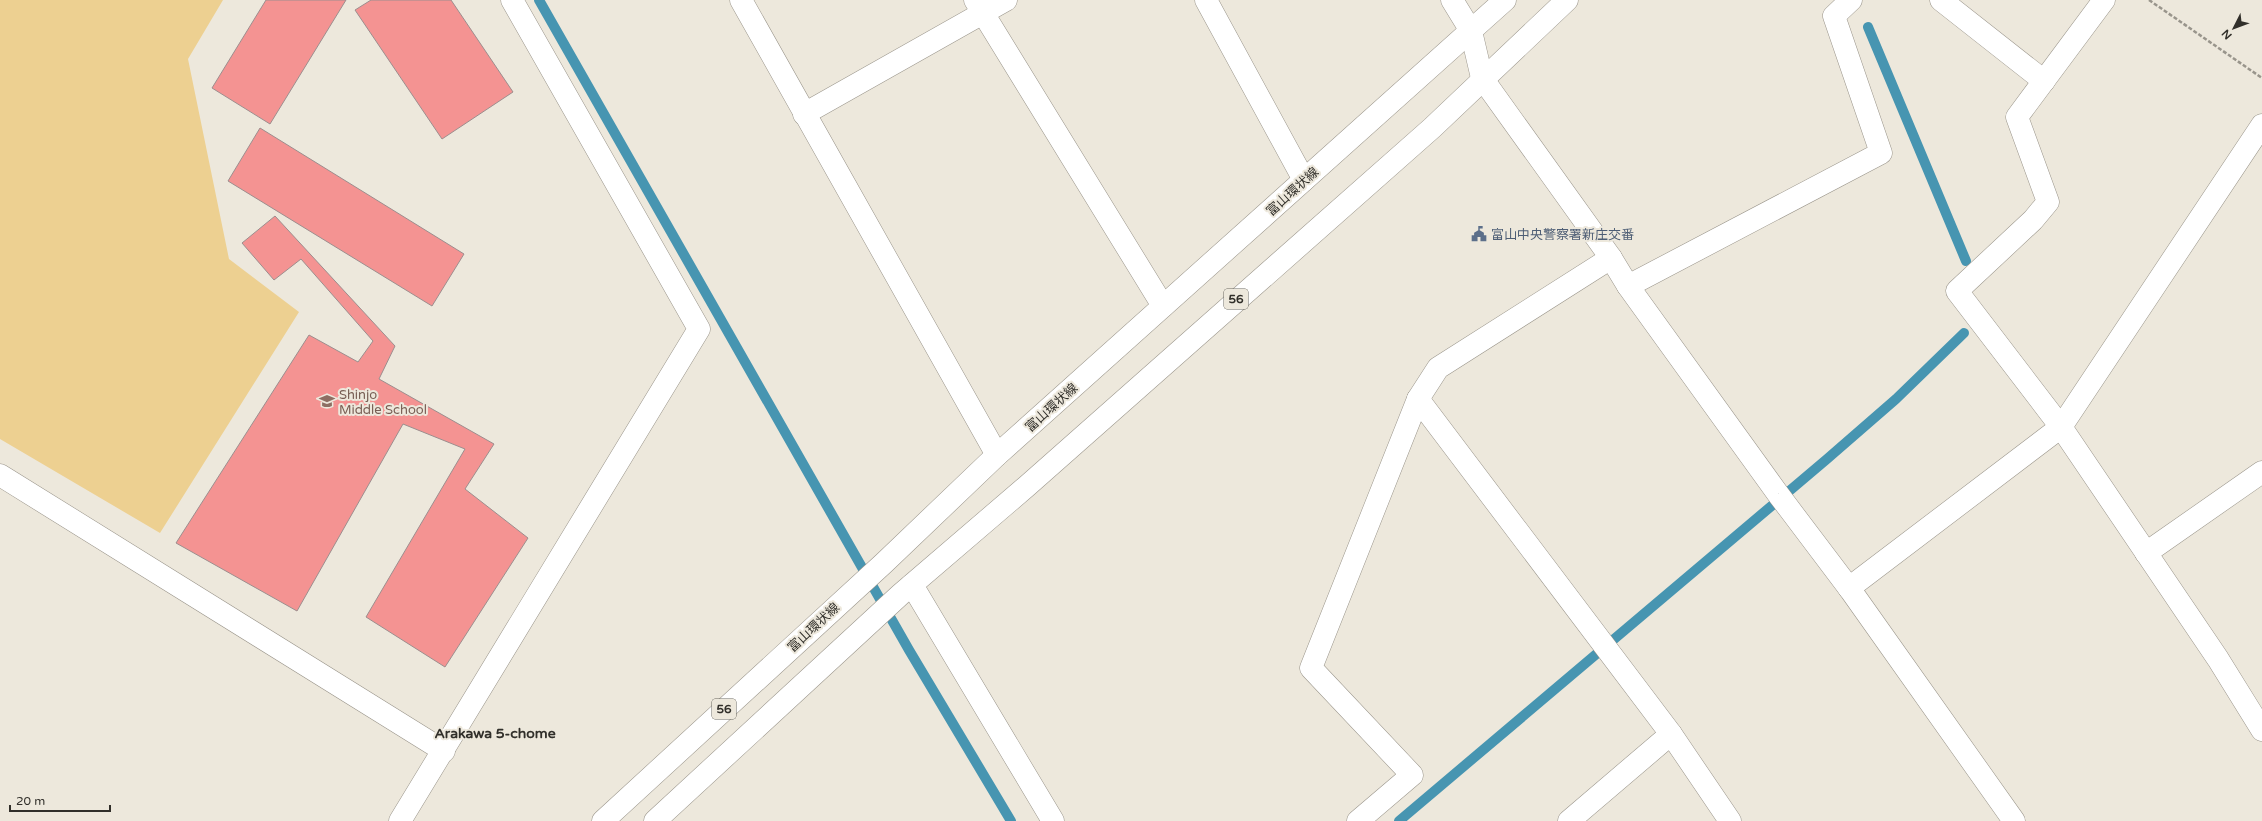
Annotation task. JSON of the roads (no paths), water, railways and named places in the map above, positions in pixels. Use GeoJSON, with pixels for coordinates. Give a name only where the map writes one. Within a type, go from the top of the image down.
{"type":"FeatureCollection","features":[{"type":"Feature","properties":{"kind":"street"},"geometry":{"type":"LineString","coordinates":[[400,821],[444,751],[699,329],[512,0]]}},
{"type":"Feature","properties":{"kind":"street"},"geometry":{"type":"LineString","coordinates":[[741,0],[997,455]]}},
{"type":"Feature","properties":{"kind":"street"},"geometry":{"type":"LineString","coordinates":[[804,114],[979,7],[1006,0]]}},
{"type":"Feature","properties":{"kind":"street"},"geometry":{"type":"LineString","coordinates":[[1206,0],[1304,180]]}},
{"type":"Feature","properties":{"kind":"street"},"geometry":{"type":"LineString","coordinates":[[1452,0],[1471,31],[1482,78],[1611,258],[1628,286],[1778,494],[1849,588],[2014,821]]}},
{"type":"Feature","properties":{"kind":"street","name":"富山環状線"},"geometry":{"type":"LineString","coordinates":[[603,821],[884,563],[997,455],[1505,0]]}},
{"type":"Feature","properties":{"kind":"street","name":"56"},"geometry":{"type":"LineString","coordinates":[[655,821],[864,627],[1432,128],[1482,78],[1567,0]]}},
{"type":"Feature","properties":{"kind":"street"},"geometry":{"type":"LineString","coordinates":[[1628,286],[1881,153],[1834,16],[1851,0]]}},
{"type":"Feature","properties":{"kind":"street"},"geometry":{"type":"LineString","coordinates":[[1942,0],[2044,80]]}},
{"type":"Feature","properties":{"kind":"street"},"geometry":{"type":"LineString","coordinates":[[2104,0],[2017,117],[2048,202],[2033,220],[1957,291],[2061,427],[2218,658],[2262,730]]}},
{"type":"Feature","properties":{"kind":"street"},"geometry":{"type":"LineString","coordinates":[[979,7],[1163,306]]}},
{"type":"Feature","properties":{"kind":"street"},"geometry":{"type":"LineString","coordinates":[[1849,588],[2061,427],[2261,130]]}},
{"type":"Feature","properties":{"kind":"street"},"geometry":{"type":"LineString","coordinates":[[1358,821],[1412,775],[1311,668],[1418,399],[1438,368],[1611,258]]}},
{"type":"Feature","properties":{"kind":"street"},"geometry":{"type":"LineString","coordinates":[[1418,399],[1671,734],[1730,821]]}},
{"type":"Feature","properties":{"kind":"street"},"geometry":{"type":"LineString","coordinates":[[2146,553],[2262,472]]}},
{"type":"Feature","properties":{"kind":"street"},"geometry":{"type":"LineString","coordinates":[[0,475],[444,751]]}},
{"type":"Feature","properties":{"kind":"street"},"geometry":{"type":"LineString","coordinates":[[906,590],[1053,821]]}},
{"type":"Feature","properties":{"kind":"street"},"geometry":{"type":"LineString","coordinates":[[1569,821],[1671,734]]}},
{"type":"Feature","properties":{"kind":"waterway"},"geometry":{"type":"LineString","coordinates":[[539,0],[909,650],[1011,821]]}},
{"type":"Feature","properties":{"kind":"waterway"},"geometry":{"type":"LineString","coordinates":[[1868,27],[1966,261]]}},
{"type":"Feature","properties":{"kind":"waterway"},"geometry":{"type":"LineString","coordinates":[[1399,821],[1827,459],[1896,399],[1964,333]]}},
{"type":"Feature","properties":{"kind":"place","name":"富山中央警察署新庄交番"},"geometry":{"type":"Point","coordinates":[1479,234]}},
{"type":"Feature","properties":{"kind":"place","name":"Shinjo Middle School"},"geometry":{"type":"Point","coordinates":[327,401]}},
{"type":"Feature","properties":{"kind":"district","name":"Arakawa 5-chome"},"geometry":{"type":"Point","coordinates":[495,733]}}]}
